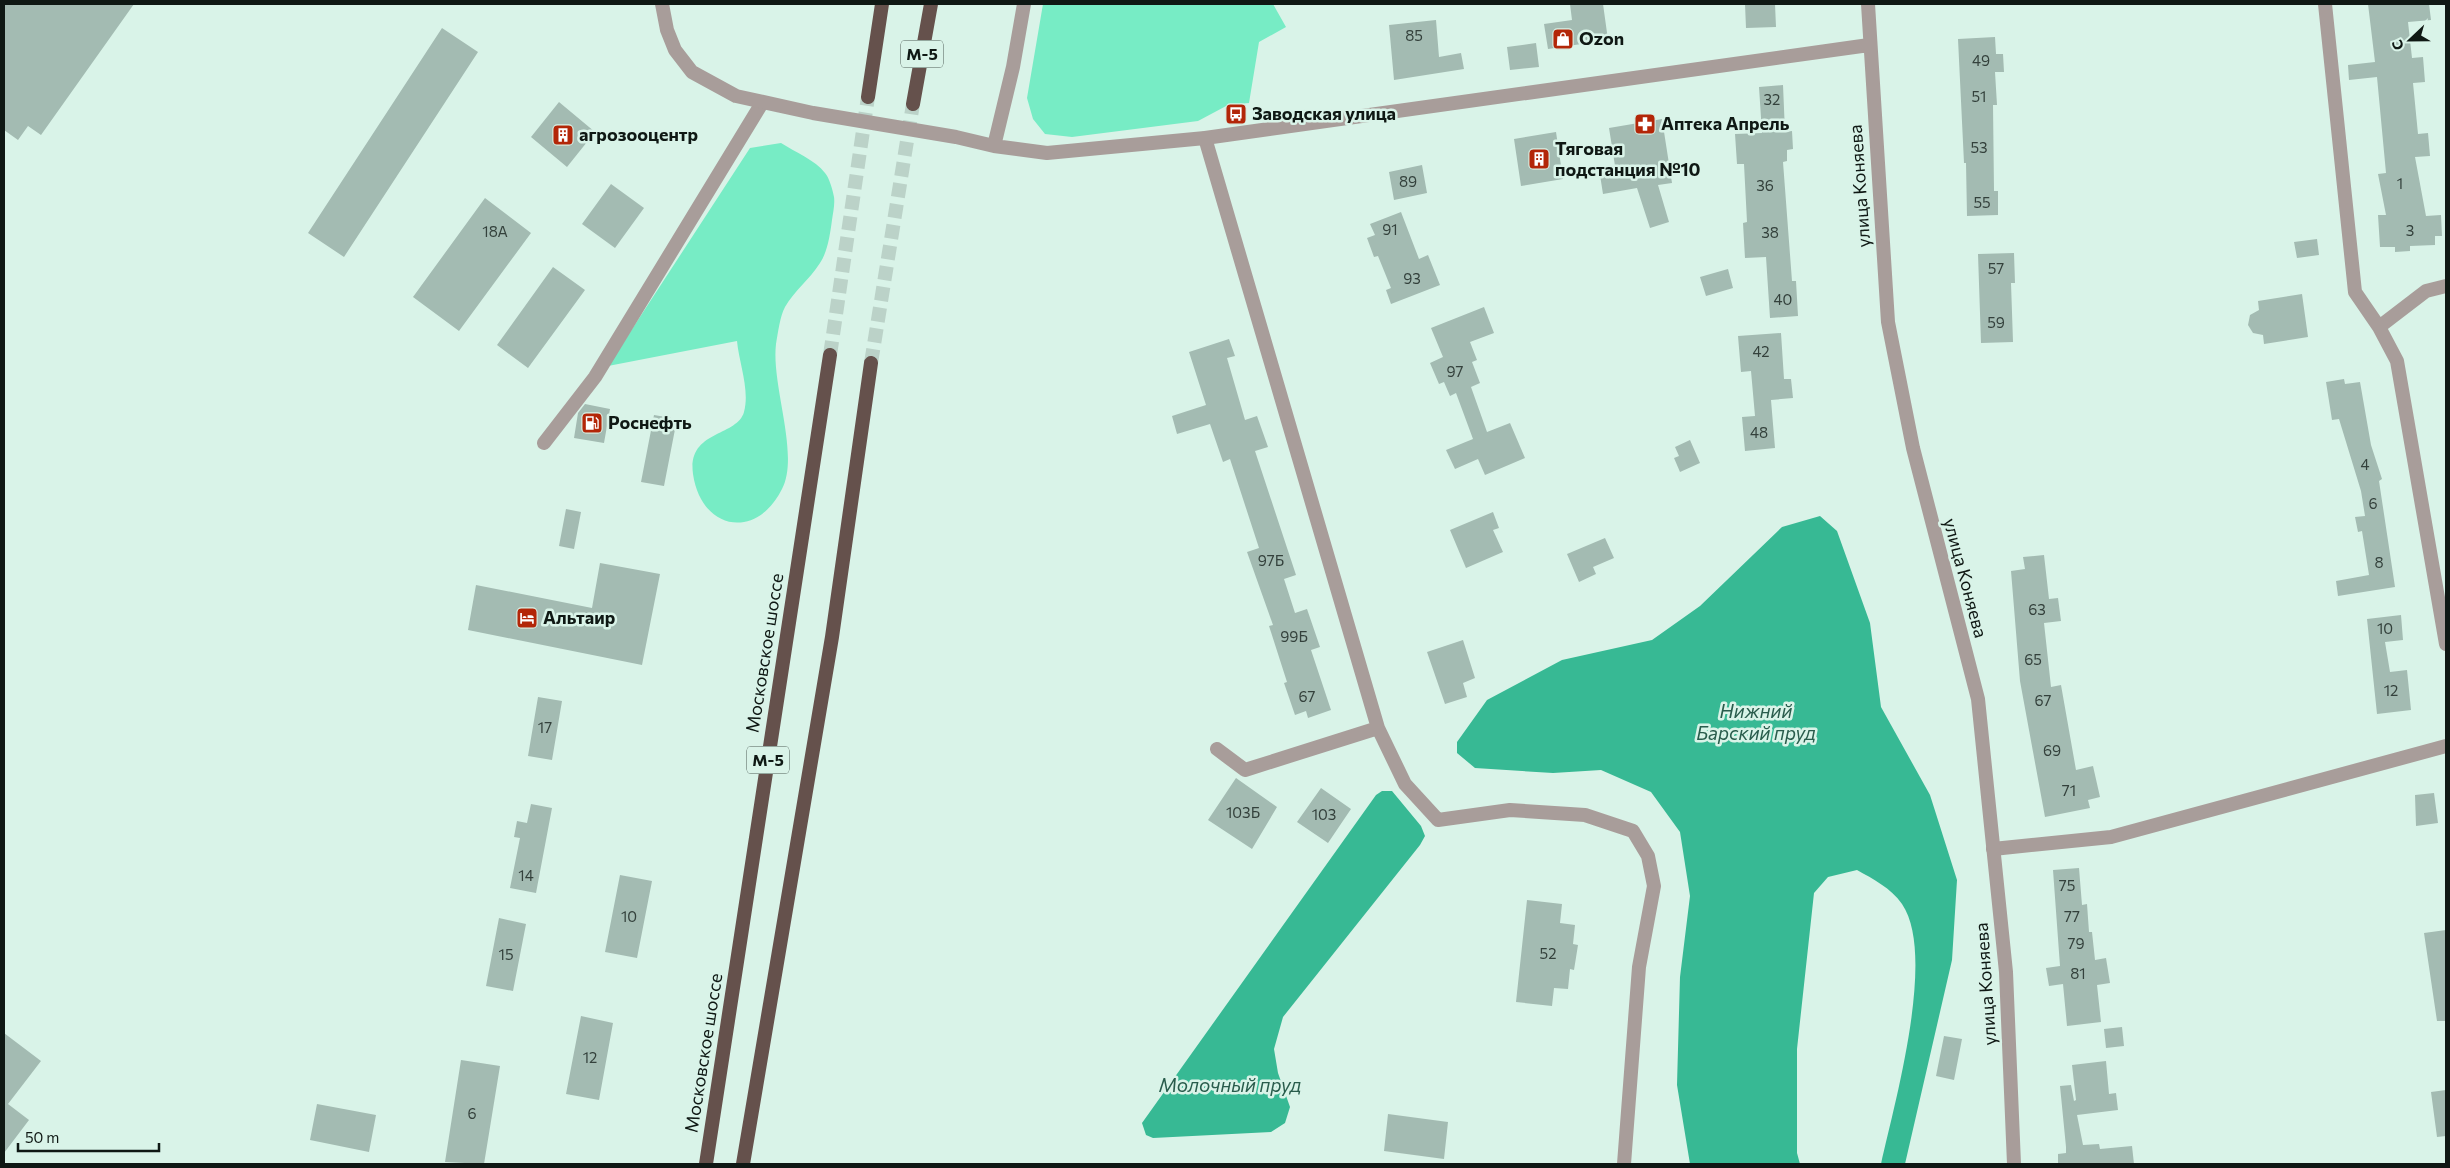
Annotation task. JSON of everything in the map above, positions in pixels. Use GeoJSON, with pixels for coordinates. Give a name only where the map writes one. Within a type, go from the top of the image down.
{"type":"FeatureCollection","features":[{"type":"Feature","properties":{"kind":"highway","name":"М-5"},"geometry":{"type":"LineString","coordinates":[[868,97],[882,4]]}},
{"type":"Feature","properties":{"kind":"highway","name":"М-5"},"geometry":{"type":"LineString","coordinates":[[913,104],[931,4]]}},
{"type":"Feature","properties":{"kind":"highway","name":"Московское шоссе"},"geometry":{"type":"LineString","coordinates":[[706,1164],[830,355]]}},
{"type":"Feature","properties":{"kind":"highway","name":"М-5"},"geometry":{"type":"LineString","coordinates":[[743,1164],[832,637],[871,363]]}},
{"type":"Feature","properties":{"kind":"street"},"geometry":{"type":"LineString","coordinates":[[662,4],[667,30],[675,50],[692,72],[736,96],[762,103],[956,137],[994,146],[1047,153],[1205,138],[1869,45]]}},
{"type":"Feature","properties":{"kind":"street"},"geometry":{"type":"LineString","coordinates":[[994,146],[1013,67],[1024,4]]}},
{"type":"Feature","properties":{"kind":"street","name":"улица Коняева"},"geometry":{"type":"LineString","coordinates":[[1868,4],[1869,45],[1888,322],[1913,448],[1978,699],[2006,972],[2014,1164]]}},
{"type":"Feature","properties":{"kind":"street"},"geometry":{"type":"LineString","coordinates":[[2325,4],[2355,292],[2379,327],[2397,361],[2446,644]]}},
{"type":"Feature","properties":{"kind":"street"},"geometry":{"type":"LineString","coordinates":[[544,444],[595,377],[762,103]]}},
{"type":"Feature","properties":{"kind":"street"},"geometry":{"type":"LineString","coordinates":[[1205,138],[1378,728],[1405,784],[1438,820],[1510,810],[1585,815],[1633,831],[1648,856],[1654,886],[1639,967],[1624,1164]]}},
{"type":"Feature","properties":{"kind":"street"},"geometry":{"type":"LineString","coordinates":[[2379,327],[2426,291],[2446,286]]}},
{"type":"Feature","properties":{"kind":"street"},"geometry":{"type":"LineString","coordinates":[[1217,749],[1245,770],[1378,728]]}},
{"type":"Feature","properties":{"kind":"street"},"geometry":{"type":"LineString","coordinates":[[1993,849],[2110,837],[2446,746]]}},
{"type":"Feature","properties":{"kind":"shaded area"},"geometry":{"type":"Polygon","coordinates":[[[1043,4],[1273,4],[1286,27],[1259,42],[1249,103],[1228,105],[1198,121],[1072,137],[1045,134],[1033,119],[1027,98],[1043,4]]]}},
{"type":"Feature","properties":{"kind":"shaded area"},"geometry":{"type":"Polygon","coordinates":[[[781,143],[821,168],[833,191],[834,208],[823,258],[785,307],[778,330],[776,344],[777,379],[787,439],[787,474],[782,489],[771,506],[758,516],[745,522],[731,522],[718,517],[707,507],[698,493],[693,474],[693,460],[697,449],[740,420],[744,412],[746,395],[737,341],[608,366],[750,148],[781,143]]]}},
{"type":"Feature","properties":{"kind":"water","name":"Нижний Барский пруд"},"geometry":{"type":"Polygon","coordinates":[[[1820,516],[1837,531],[1870,623],[1881,707],[1930,795],[1957,880],[1952,960],[1905,1164],[1881,1164],[1910,1031],[1915,958],[1912,927],[1898,898],[1875,880],[1857,870],[1828,877],[1814,893],[1797,1049],[1797,1153],[1800,1164],[1690,1164],[1677,1085],[1680,977],[1690,896],[1680,832],[1651,792],[1601,770],[1553,773],[1475,768],[1457,753],[1457,742],[1487,700],[1562,660],[1652,640],[1700,606],[1782,527],[1820,516]]]}},
{"type":"Feature","properties":{"kind":"water","name":"Молочный пруд"},"geometry":{"type":"Polygon","coordinates":[[[1382,791],[1392,791],[1421,826],[1425,836],[1420,845],[1283,1017],[1274,1049],[1278,1073],[1290,1107],[1285,1123],[1271,1132],[1153,1138],[1146,1135],[1142,1123],[1376,795],[1382,791]]]}},
{"type":"Feature","properties":{"kind":"building"},"geometry":{"type":"Polygon","coordinates":[[[4,4],[134,4],[41,135],[28,126],[18,140],[4,130],[4,4]]]}},
{"type":"Feature","properties":{"kind":"building"},"geometry":{"type":"Polygon","coordinates":[[[1570,4],[1603,4],[1608,40],[1548,49],[1544,24],[1572,20],[1570,4]]]}},
{"type":"Feature","properties":{"kind":"building"},"geometry":{"type":"Polygon","coordinates":[[[1745,4],[1775,4],[1776,27],[1746,28],[1745,4]]]}},
{"type":"Feature","properties":{"kind":"building"},"geometry":{"type":"Polygon","coordinates":[[[2368,4],[2429,4],[2431,20],[2408,22],[2412,58],[2423,57],[2425,82],[2413,83],[2418,134],[2428,133],[2430,156],[2415,157],[2426,216],[2441,215],[2442,236],[2435,236],[2435,245],[2410,246],[2410,251],[2395,252],[2395,247],[2380,247],[2378,215],[2386,215],[2378,174],[2386,173],[2377,77],[2349,80],[2348,65],[2375,62],[2368,4]]]}},
{"type":"Feature","properties":{"kind":"building"},"geometry":{"type":"Polygon","coordinates":[[[1436,20],[1439,57],[1461,53],[1464,69],[1394,80],[1389,25],[1436,20]]]}},
{"type":"Feature","properties":{"kind":"building"},"geometry":{"type":"Polygon","coordinates":[[[442,28],[478,52],[344,257],[308,233],[442,28]]]}},
{"type":"Feature","properties":{"kind":"building"},"geometry":{"type":"Polygon","coordinates":[[[1995,37],[1996,54],[2003,54],[2004,72],[1995,72],[1997,105],[1993,105],[1994,191],[1998,191],[1998,215],[1967,216],[1966,163],[1964,163],[1958,39],[1995,37]]]}},
{"type":"Feature","properties":{"kind":"building"},"geometry":{"type":"Polygon","coordinates":[[[1536,43],[1539,67],[1510,70],[1507,47],[1536,43]]]}},
{"type":"Feature","properties":{"kind":"building"},"geometry":{"type":"Polygon","coordinates":[[[1783,85],[1785,132],[1792,131],[1793,149],[1787,150],[1787,161],[1783,162],[1792,281],[1796,281],[1798,316],[1770,318],[1766,257],[1745,258],[1743,223],[1747,222],[1744,164],[1737,164],[1735,134],[1762,133],[1759,87],[1783,85]]]}},
{"type":"Feature","properties":{"kind":"building","name":"агрозооцентр"},"geometry":{"type":"Polygon","coordinates":[[[559,102],[595,132],[567,167],[531,137],[559,102]]]}},
{"type":"Feature","properties":{"kind":"building"},"geometry":{"type":"Polygon","coordinates":[[[1662,119],[1672,183],[1658,185],[1669,222],[1650,228],[1637,188],[1603,194],[1600,175],[1616,172],[1609,128],[1662,119]]]}},
{"type":"Feature","properties":{"kind":"building","name":"Тяговая подстанция №10"},"geometry":{"type":"Polygon","coordinates":[[[1556,132],[1563,179],[1521,186],[1514,139],[1556,132]]]}},
{"type":"Feature","properties":{"kind":"building"},"geometry":{"type":"Polygon","coordinates":[[[1422,165],[1427,193],[1394,200],[1389,172],[1422,165]]]}},
{"type":"Feature","properties":{"kind":"building"},"geometry":{"type":"Polygon","coordinates":[[[611,184],[644,208],[615,248],[582,224],[611,184]]]}},
{"type":"Feature","properties":{"kind":"building"},"geometry":{"type":"Polygon","coordinates":[[[485,198],[531,233],[459,331],[413,297],[485,198]]]}},
{"type":"Feature","properties":{"kind":"building"},"geometry":{"type":"Polygon","coordinates":[[[1401,212],[1419,259],[1428,255],[1440,285],[1391,304],[1386,290],[1391,288],[1378,256],[1374,257],[1367,238],[1375,235],[1370,224],[1401,212]]]}},
{"type":"Feature","properties":{"kind":"building"},"geometry":{"type":"Polygon","coordinates":[[[2317,239],[2319,255],[2297,258],[2294,242],[2317,239]]]}},
{"type":"Feature","properties":{"kind":"building"},"geometry":{"type":"Polygon","coordinates":[[[2014,253],[2015,283],[2011,283],[2013,342],[1981,343],[1978,254],[2014,253]]]}},
{"type":"Feature","properties":{"kind":"building"},"geometry":{"type":"Polygon","coordinates":[[[553,267],[585,290],[528,368],[497,345],[553,267]]]}},
{"type":"Feature","properties":{"kind":"building"},"geometry":{"type":"Polygon","coordinates":[[[1728,269],[1733,288],[1706,296],[1700,277],[1728,269]]]}},
{"type":"Feature","properties":{"kind":"building"},"geometry":{"type":"Polygon","coordinates":[[[2302,294],[2308,337],[2264,344],[2263,335],[2253,333],[2248,325],[2250,315],[2259,310],[2258,301],[2302,294]]]}},
{"type":"Feature","properties":{"kind":"building"},"geometry":{"type":"Polygon","coordinates":[[[1484,307],[1494,333],[1470,342],[1477,360],[1472,362],[1480,383],[1471,387],[1487,432],[1510,423],[1525,458],[1485,475],[1478,459],[1455,469],[1446,450],[1473,439],[1456,393],[1450,396],[1444,382],[1439,384],[1430,363],[1443,357],[1431,328],[1484,307]]]}},
{"type":"Feature","properties":{"kind":"building"},"geometry":{"type":"Polygon","coordinates":[[[1781,333],[1784,379],[1791,379],[1793,398],[1771,400],[1775,448],[1745,451],[1742,417],[1755,416],[1751,371],[1741,372],[1738,336],[1781,333]]]}},
{"type":"Feature","properties":{"kind":"building"},"geometry":{"type":"Polygon","coordinates":[[[1229,339],[1235,356],[1227,358],[1245,420],[1257,416],[1268,447],[1255,451],[1296,575],[1284,579],[1295,613],[1307,609],[1320,647],[1311,650],[1331,710],[1308,718],[1306,711],[1295,715],[1284,683],[1287,682],[1269,626],[1273,625],[1247,552],[1259,548],[1230,459],[1223,462],[1210,424],[1177,434],[1172,416],[1206,405],[1189,352],[1229,339]]]}},
{"type":"Feature","properties":{"kind":"building"},"geometry":{"type":"Polygon","coordinates":[[[2344,379],[2345,384],[2360,382],[2371,445],[2382,479],[2379,481],[2395,587],[2338,596],[2336,581],[2369,575],[2362,531],[2358,532],[2355,517],[2365,516],[2361,491],[2339,419],[2332,420],[2326,382],[2344,379]]]}},
{"type":"Feature","properties":{"kind":"building","name":"Роснефть"},"geometry":{"type":"Polygon","coordinates":[[[585,404],[610,409],[604,443],[574,438],[578,413],[585,404]]]}},
{"type":"Feature","properties":{"kind":"building"},"geometry":{"type":"Polygon","coordinates":[[[654,415],[677,419],[664,486],[641,482],[654,415]]]}},
{"type":"Feature","properties":{"kind":"building"},"geometry":{"type":"Polygon","coordinates":[[[1690,440],[1700,463],[1680,472],[1674,458],[1679,456],[1675,447],[1690,440]]]}},
{"type":"Feature","properties":{"kind":"building"},"geometry":{"type":"Polygon","coordinates":[[[566,509],[581,512],[574,549],[559,546],[566,509]]]}},
{"type":"Feature","properties":{"kind":"building"},"geometry":{"type":"Polygon","coordinates":[[[1493,512],[1499,528],[1493,530],[1503,552],[1466,568],[1450,530],[1493,512]]]}},
{"type":"Feature","properties":{"kind":"building"},"geometry":{"type":"Polygon","coordinates":[[[1605,538],[1614,558],[1593,567],[1596,574],[1579,582],[1567,554],[1605,538]]]}},
{"type":"Feature","properties":{"kind":"building"},"geometry":{"type":"Polygon","coordinates":[[[2044,555],[2049,599],[2058,598],[2061,621],[2044,623],[2051,687],[2061,685],[2076,770],[2093,766],[2100,797],[2088,800],[2090,808],[2045,817],[2020,681],[2011,571],[2025,569],[2023,557],[2044,555]]]}},
{"type":"Feature","properties":{"kind":"building"},"geometry":{"type":"Polygon","coordinates":[[[600,563],[660,574],[642,665],[468,630],[476,585],[592,608],[600,563]]]}},
{"type":"Feature","properties":{"kind":"building"},"geometry":{"type":"Polygon","coordinates":[[[2401,615],[2403,640],[2385,642],[2390,672],[2407,670],[2411,710],[2377,714],[2367,619],[2401,615]]]}},
{"type":"Feature","properties":{"kind":"building"},"geometry":{"type":"Polygon","coordinates":[[[1463,640],[1475,678],[1463,683],[1467,697],[1445,704],[1427,652],[1463,640]]]}},
{"type":"Feature","properties":{"kind":"building"},"geometry":{"type":"Polygon","coordinates":[[[538,697],[562,701],[552,760],[528,756],[538,697]]]}},
{"type":"Feature","properties":{"kind":"building"},"geometry":{"type":"Polygon","coordinates":[[[1236,778],[1277,807],[1252,849],[1208,820],[1236,778]]]}},
{"type":"Feature","properties":{"kind":"building"},"geometry":{"type":"Polygon","coordinates":[[[1321,788],[1351,809],[1328,843],[1297,822],[1321,788]]]}},
{"type":"Feature","properties":{"kind":"building"},"geometry":{"type":"Polygon","coordinates":[[[2434,793],[2438,823],[2416,826],[2415,795],[2434,793]]]}},
{"type":"Feature","properties":{"kind":"building"},"geometry":{"type":"Polygon","coordinates":[[[531,804],[552,808],[536,893],[510,888],[520,838],[514,837],[517,821],[527,823],[531,804]]]}},
{"type":"Feature","properties":{"kind":"building"},"geometry":{"type":"Polygon","coordinates":[[[2079,868],[2082,905],[2087,904],[2089,932],[2092,932],[2095,960],[2106,958],[2110,983],[2097,985],[2101,1022],[2067,1026],[2063,984],[2049,986],[2046,968],[2060,966],[2053,870],[2079,868]]]}},
{"type":"Feature","properties":{"kind":"building"},"geometry":{"type":"Polygon","coordinates":[[[620,875],[652,881],[637,958],[605,952],[620,875]]]}},
{"type":"Feature","properties":{"kind":"building"},"geometry":{"type":"Polygon","coordinates":[[[1527,900],[1562,904],[1560,923],[1575,925],[1573,944],[1578,945],[1574,970],[1570,969],[1568,989],[1554,988],[1552,1006],[1516,1002],[1527,900]]]}},
{"type":"Feature","properties":{"kind":"building"},"geometry":{"type":"Polygon","coordinates":[[[499,918],[526,924],[513,991],[486,986],[499,918]]]}},
{"type":"Feature","properties":{"kind":"building"},"geometry":{"type":"Polygon","coordinates":[[[2446,930],[2446,1021],[2437,1021],[2424,933],[2446,930]]]}},
{"type":"Feature","properties":{"kind":"building"},"geometry":{"type":"Polygon","coordinates":[[[581,1016],[613,1023],[599,1100],[566,1094],[581,1016]]]}},
{"type":"Feature","properties":{"kind":"building"},"geometry":{"type":"Polygon","coordinates":[[[2122,1027],[2124,1046],[2106,1048],[2104,1029],[2122,1027]]]}},
{"type":"Feature","properties":{"kind":"building"},"geometry":{"type":"Polygon","coordinates":[[[4,1033],[41,1061],[8,1104],[29,1120],[4,1153],[4,1033]]]}},
{"type":"Feature","properties":{"kind":"building"},"geometry":{"type":"Polygon","coordinates":[[[1944,1036],[1962,1039],[1954,1080],[1936,1076],[1944,1036]]]}},
{"type":"Feature","properties":{"kind":"building"},"geometry":{"type":"Polygon","coordinates":[[[461,1060],[500,1066],[484,1164],[445,1162],[461,1060]]]}},
{"type":"Feature","properties":{"kind":"building"},"geometry":{"type":"Polygon","coordinates":[[[2106,1061],[2109,1094],[2116,1093],[2118,1110],[2077,1115],[2083,1145],[2099,1144],[2100,1149],[2132,1146],[2134,1164],[2058,1164],[2058,1154],[2066,1153],[2060,1086],[2071,1085],[2074,1101],[2076,1100],[2072,1065],[2106,1061]]]}},
{"type":"Feature","properties":{"kind":"building"},"geometry":{"type":"Polygon","coordinates":[[[2446,1090],[2446,1136],[2437,1137],[2431,1092],[2446,1090]]]}},
{"type":"Feature","properties":{"kind":"building"},"geometry":{"type":"Polygon","coordinates":[[[317,1104],[376,1115],[369,1152],[310,1140],[317,1104]]]}},
{"type":"Feature","properties":{"kind":"building"},"geometry":{"type":"Polygon","coordinates":[[[1388,1114],[1448,1122],[1444,1159],[1384,1151],[1388,1114]]]}},
{"type":"Feature","properties":{"kind":"tunnel"},"geometry":{"type":"LineString","coordinates":[[830,355],[868,97]]}},
{"type":"Feature","properties":{"kind":"tunnel"},"geometry":{"type":"LineString","coordinates":[[871,363],[913,104]]}},
{"type":"Feature","properties":{"kind":"place","name":"Ozon"},"geometry":{"type":"Point","coordinates":[1563,39]}},
{"type":"Feature","properties":{"kind":"place","name":"Заводская улица"},"geometry":{"type":"Point","coordinates":[1236,114]}},
{"type":"Feature","properties":{"kind":"place","name":"Аптека Апрель"},"geometry":{"type":"Point","coordinates":[1645,124]}},
{"type":"Feature","properties":{"kind":"place","name":"агрозооцентр"},"geometry":{"type":"Point","coordinates":[563,135]}},
{"type":"Feature","properties":{"kind":"place","name":"Тяговая подстанция №10"},"geometry":{"type":"Point","coordinates":[1539,159]}},
{"type":"Feature","properties":{"kind":"place","name":"Роснефть"},"geometry":{"type":"Point","coordinates":[592,423]}},
{"type":"Feature","properties":{"kind":"place","name":"Альтаир"},"geometry":{"type":"Point","coordinates":[527,618]}}]}
